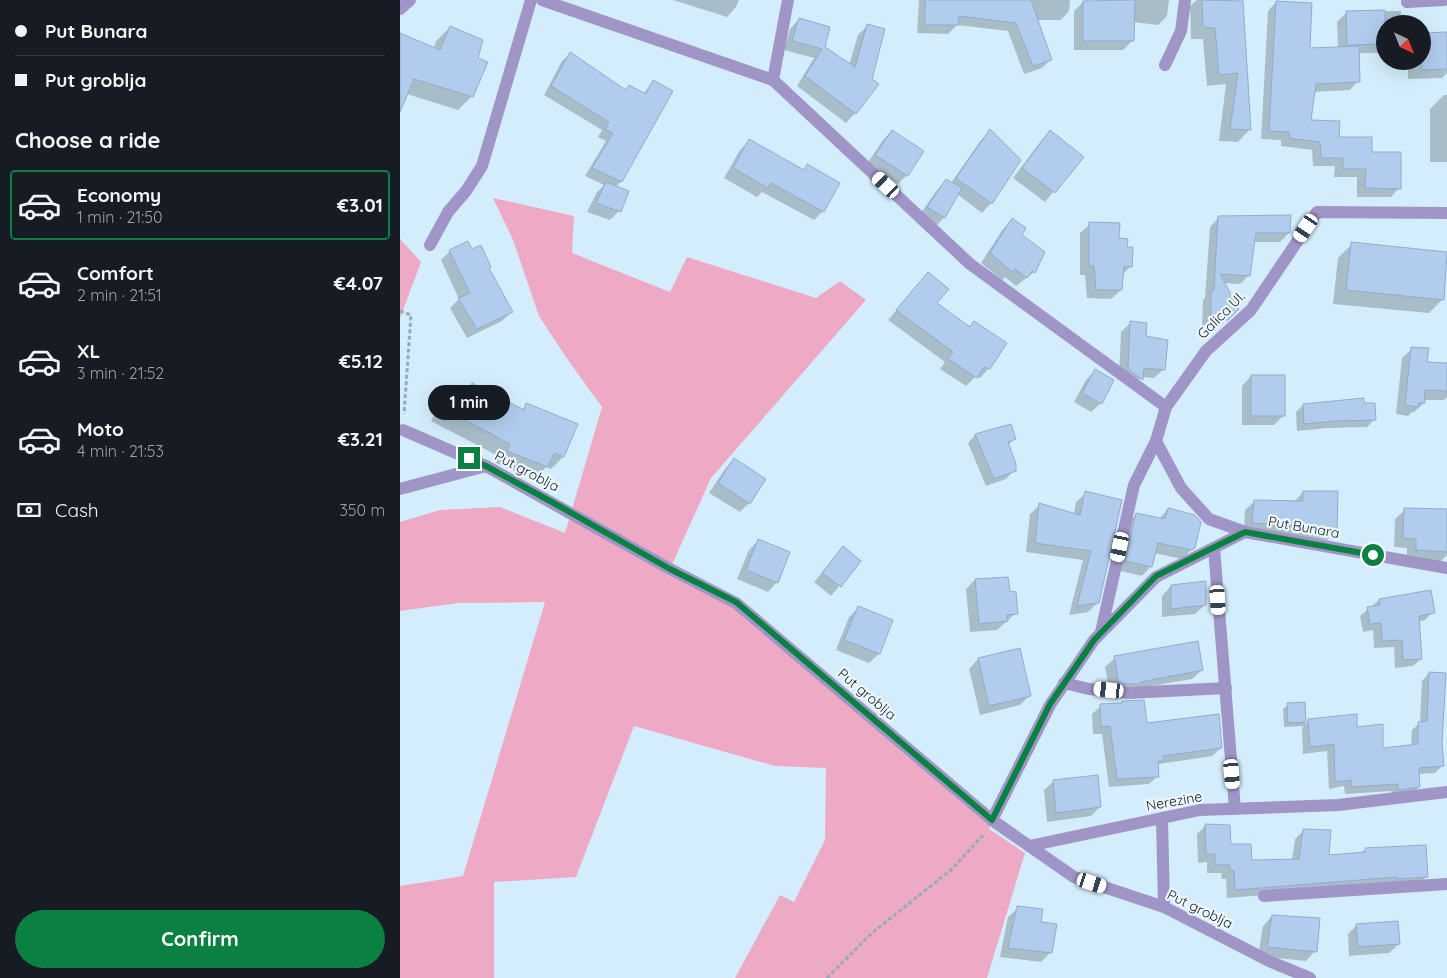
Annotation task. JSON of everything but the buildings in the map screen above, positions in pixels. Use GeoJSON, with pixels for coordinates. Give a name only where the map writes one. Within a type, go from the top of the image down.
{"type":"FeatureCollection","features":[{"type":"Feature","properties":{"kind":"street"},"geometry":{"type":"LineString","coordinates":[[400,9],[410,0]]}},
{"type":"Feature","properties":{"kind":"street"},"geometry":{"type":"LineString","coordinates":[[430,245],[448,212],[466,191],[482,166],[531,0]]}},
{"type":"Feature","properties":{"kind":"street"},"geometry":{"type":"LineString","coordinates":[[542,0],[773,80],[970,264],[1166,407]]}},
{"type":"Feature","properties":{"kind":"street"},"geometry":{"type":"LineString","coordinates":[[773,80],[788,0]]}},
{"type":"Feature","properties":{"kind":"street"},"geometry":{"type":"LineString","coordinates":[[1165,65],[1181,30],[1185,0]]}},
{"type":"Feature","properties":{"kind":"street"},"geometry":{"type":"LineString","coordinates":[[1408,2],[1444,0]]}},
{"type":"Feature","properties":{"kind":"street","name":"Galica Ul."},"geometry":{"type":"LineString","coordinates":[[1101,633],[1134,485],[1156,440],[1166,407],[1206,351],[1250,310],[1318,212],[1447,213]]}},
{"type":"Feature","properties":{"kind":"street","name":"Put groblja"},"geometry":{"type":"LineString","coordinates":[[403,430],[486,466],[670,569],[736,602],[992,820],[1074,877],[1164,907],[1269,960],[1310,978]]}},
{"type":"Feature","properties":{"kind":"street"},"geometry":{"type":"LineString","coordinates":[[1156,440],[1181,488],[1209,519],[1245,532]]}},
{"type":"Feature","properties":{"kind":"street"},"geometry":{"type":"LineString","coordinates":[[400,489],[486,466]]}},
{"type":"Feature","properties":{"kind":"street"},"geometry":{"type":"LineString","coordinates":[[992,820],[1050,704],[1094,640],[1156,576],[1245,532]]}},
{"type":"Feature","properties":{"kind":"street","name":"Put Bunara"},"geometry":{"type":"LineString","coordinates":[[1245,532],[1447,568]]}},
{"type":"Feature","properties":{"kind":"street"},"geometry":{"type":"LineString","coordinates":[[1214,548],[1235,809]]}},
{"type":"Feature","properties":{"kind":"street"},"geometry":{"type":"LineString","coordinates":[[1064,683],[1128,693],[1226,688]]}},
{"type":"Feature","properties":{"kind":"street","name":"Nerezine"},"geometry":{"type":"LineString","coordinates":[[1029,846],[1200,810],[1338,805],[1447,792]]}},
{"type":"Feature","properties":{"kind":"street"},"geometry":{"type":"LineString","coordinates":[[1162,818],[1164,907]]}},
{"type":"Feature","properties":{"kind":"street"},"geometry":{"type":"LineString","coordinates":[[1264,896],[1447,884]]}},
{"type":"Feature","properties":{"kind":"path"},"geometry":{"type":"LineString","coordinates":[[400,311],[411,315],[403,430]]}},
{"type":"Feature","properties":{"kind":"path"},"geometry":{"type":"LineString","coordinates":[[827,978],[872,933],[952,869],[989,828],[992,820]]}},
{"type":"Feature","properties":{"kind":"shaded area"},"geometry":{"type":"Polygon","coordinates":[[[493,198],[574,216],[572,253],[670,292],[687,257],[816,298],[840,281],[866,300],[711,478],[670,569],[736,603],[992,820],[989,829],[1025,853],[987,978],[735,978],[780,895],[794,902],[825,840],[826,768],[775,766],[634,726],[576,877],[494,882],[494,978],[400,978],[400,886],[463,876],[545,602],[458,603],[400,611],[400,522],[440,510],[500,507],[565,533],[602,407],[539,316],[513,240],[493,198]]]}},
{"type":"Feature","properties":{"kind":"shaded area"},"geometry":{"type":"Polygon","coordinates":[[[400,239],[421,262],[400,318],[400,239]]]}},
{"type":"Feature","properties":{"kind":"route"},"geometry":{"type":"LineString","coordinates":[[469,458],[561,507],[670,569],[736,602],[992,820],[1050,704],[1094,640],[1156,576],[1245,532],[1373,555]]}}]}
